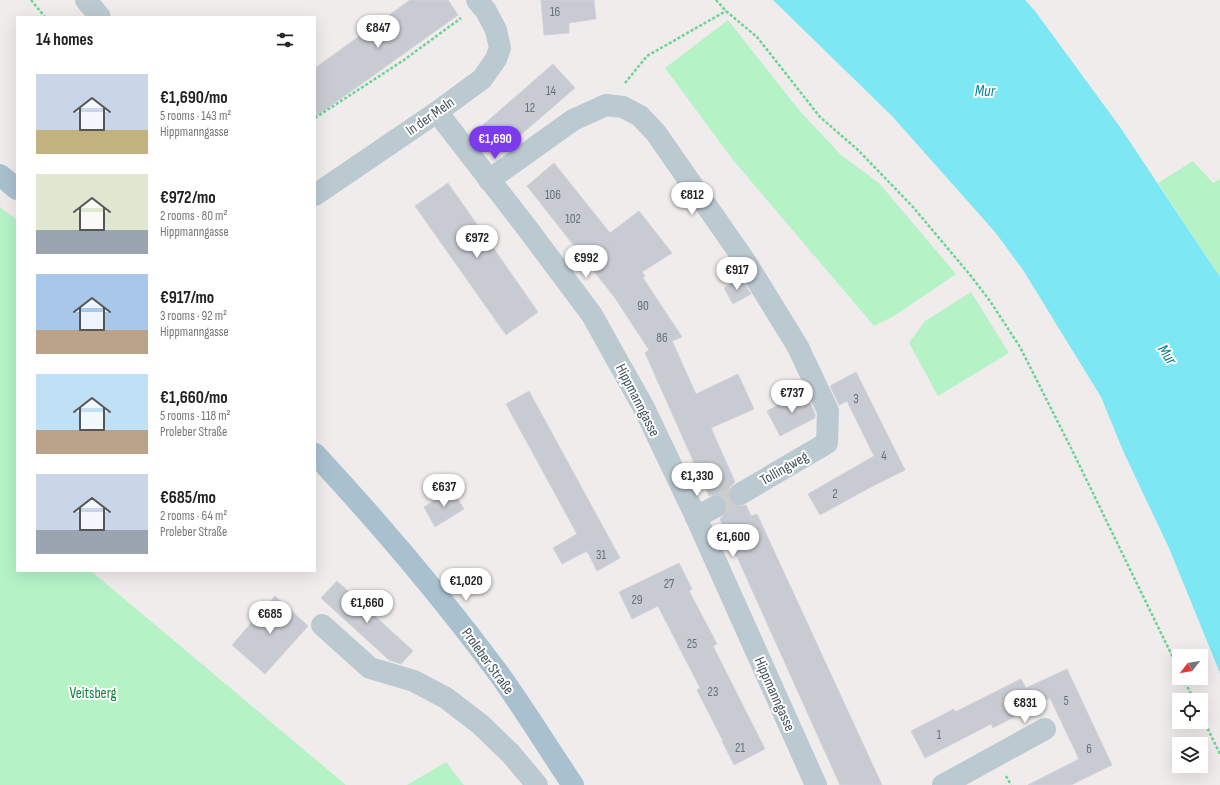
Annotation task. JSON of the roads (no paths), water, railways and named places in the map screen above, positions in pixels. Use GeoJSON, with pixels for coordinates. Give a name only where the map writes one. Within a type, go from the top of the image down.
{"type":"FeatureCollection","features":[{"type":"Feature","properties":{"kind":"main road"},"geometry":{"type":"LineString","coordinates":[[0,175],[16,188]]}},
{"type":"Feature","properties":{"kind":"main road","name":"Proleber Straße"},"geometry":{"type":"LineString","coordinates":[[316,455],[405,554],[450,610],[500,676],[572,785]]}},
{"type":"Feature","properties":{"kind":"street"},"geometry":{"type":"LineString","coordinates":[[86,0],[99,16]]}},
{"type":"Feature","properties":{"kind":"street","name":"In der Meln"},"geometry":{"type":"LineString","coordinates":[[316,194],[437,112],[482,79],[496,59],[500,48],[496,30],[481,6]]}},
{"type":"Feature","properties":{"kind":"street","name":"Tollingweg"},"geometry":{"type":"LineString","coordinates":[[489,180],[573,120],[606,105],[623,107],[640,116],[656,133],[747,264],[798,347],[828,411],[827,443],[740,494]]}},
{"type":"Feature","properties":{"kind":"street","name":"Hippmanngasse"},"geometry":{"type":"LineString","coordinates":[[437,112],[592,316],[705,512],[816,785]]}},
{"type":"Feature","properties":{"kind":"street"},"geometry":{"type":"LineString","coordinates":[[322,625],[370,668],[414,681],[446,698],[480,724],[511,754],[537,785]]}},
{"type":"Feature","properties":{"kind":"street"},"geometry":{"type":"LineString","coordinates":[[943,785],[1045,729]]}},
{"type":"Feature","properties":{"kind":"water","name":"Mur"},"geometry":{"type":"Polygon","coordinates":[[[773,0],[1025,0],[1035,11],[1120,127],[1220,277],[1220,673],[1169,548],[1124,453],[1101,397],[1023,270],[995,232],[892,116],[773,0]]]}},
{"type":"Feature","properties":{"kind":"tunnel"},"geometry":{"type":"LineString","coordinates":[[715,507],[740,494]]}},
{"type":"Feature","properties":{"kind":"park label","name":"Veitsberg"},"geometry":{"type":"Point","coordinates":[93,693]}}]}
